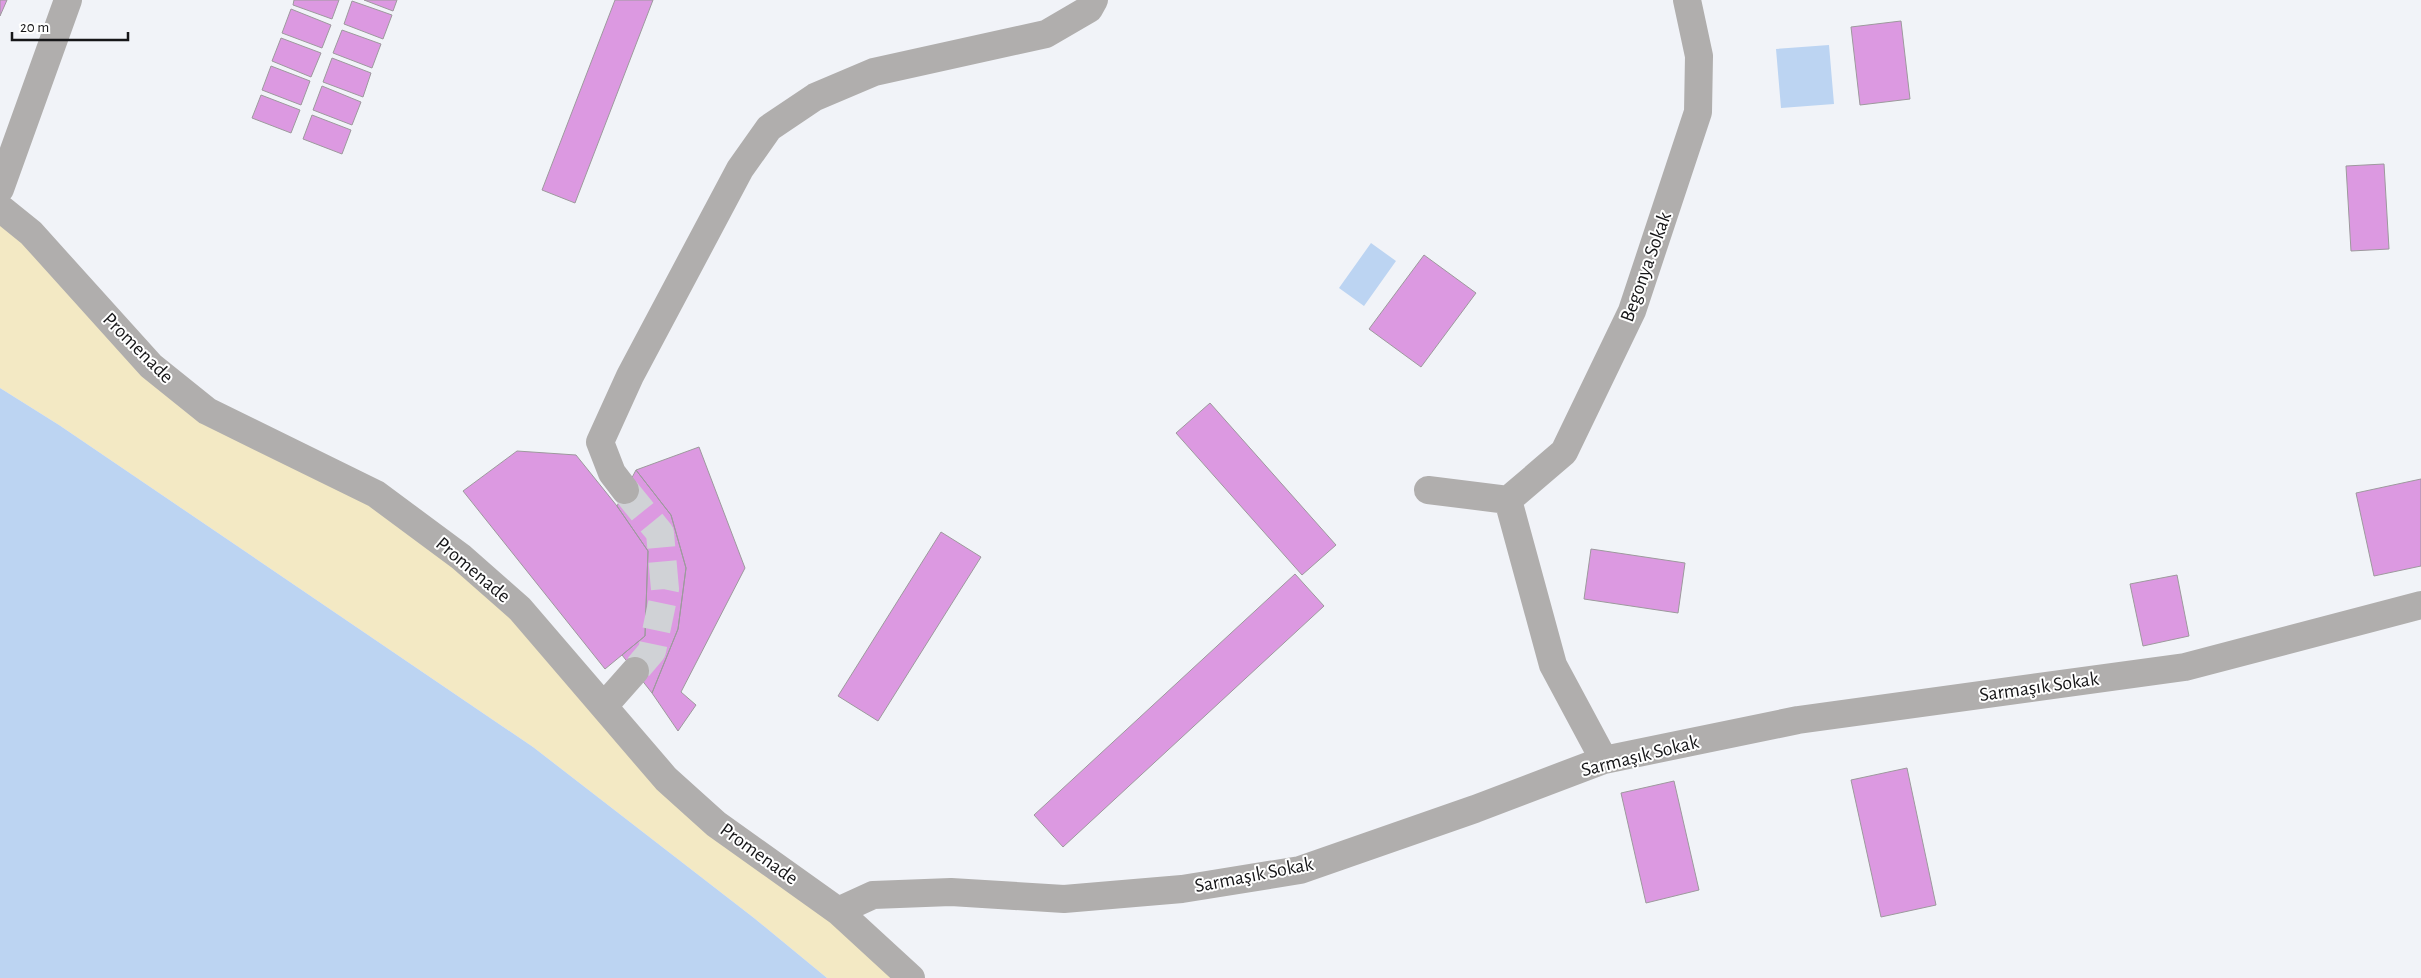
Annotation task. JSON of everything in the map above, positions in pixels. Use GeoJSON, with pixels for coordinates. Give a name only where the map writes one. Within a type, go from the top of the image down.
{"type":"FeatureCollection","features":[{"type":"Feature","properties":{"kind":"street"},"geometry":{"type":"LineString","coordinates":[[0,189],[68,0]]}},
{"type":"Feature","properties":{"kind":"street"},"geometry":{"type":"LineString","coordinates":[[625,490],[612,473],[600,442],[630,376],[740,169],[769,128],[815,97],[874,72],[1046,34],[1089,9],[1094,0]]}},
{"type":"Feature","properties":{"kind":"street","name":"Begonya Sokak"},"geometry":{"type":"LineString","coordinates":[[1508,500],[1564,452],[1632,310],[1698,112],[1699,56],[1687,0]]}},
{"type":"Feature","properties":{"kind":"street","name":"Promenade"},"geometry":{"type":"LineString","coordinates":[[0,208],[31,232],[150,366],[207,411],[376,494],[461,557],[520,610],[666,779],[716,824],[838,911],[911,978]]}},
{"type":"Feature","properties":{"kind":"street"},"geometry":{"type":"LineString","coordinates":[[1428,490],[1508,500],[1553,665],[1604,760]]}},
{"type":"Feature","properties":{"kind":"street","name":"Sarmaşık Sokak"},"geometry":{"type":"LineString","coordinates":[[838,911],[873,895],[951,892],[1064,899],[1182,889],[1300,870],[1475,809],[1604,760],[1798,720],[2185,667],[2421,605]]}},
{"type":"Feature","properties":{"kind":"street"},"geometry":{"type":"LineString","coordinates":[[604,706],[634,671]]}},
{"type":"Feature","properties":{"kind":"sand"},"geometry":{"type":"Polygon","coordinates":[[[0,208],[151,366],[461,557],[666,779],[911,978],[827,978],[754,918],[533,747],[59,425],[0,388],[0,208]]]}},
{"type":"Feature","properties":{"kind":"water"},"geometry":{"type":"Polygon","coordinates":[[[1829,45],[1834,104],[1781,108],[1776,49],[1829,45]]]}},
{"type":"Feature","properties":{"kind":"water"},"geometry":{"type":"Polygon","coordinates":[[[1371,243],[1396,261],[1364,306],[1339,288],[1371,243]]]}},
{"type":"Feature","properties":{"kind":"water"},"geometry":{"type":"Polygon","coordinates":[[[0,388],[59,425],[533,747],[754,918],[827,978],[0,978],[0,388]]]}},
{"type":"Feature","properties":{"kind":"building"},"geometry":{"type":"Polygon","coordinates":[[[0,0],[7,0],[0,16],[0,0]]]}},
{"type":"Feature","properties":{"kind":"building"},"geometry":{"type":"Polygon","coordinates":[[[294,0],[339,0],[332,19],[293,5],[294,0]]]}},
{"type":"Feature","properties":{"kind":"building"},"geometry":{"type":"Polygon","coordinates":[[[364,0],[397,0],[393,11],[364,0]]]}},
{"type":"Feature","properties":{"kind":"building"},"geometry":{"type":"Polygon","coordinates":[[[615,0],[653,0],[575,203],[542,190],[615,0]]]}},
{"type":"Feature","properties":{"kind":"building"},"geometry":{"type":"Polygon","coordinates":[[[352,1],[392,15],[383,39],[344,24],[352,1]]]}},
{"type":"Feature","properties":{"kind":"building"},"geometry":{"type":"Polygon","coordinates":[[[291,9],[331,25],[322,48],[282,33],[291,9]]]}},
{"type":"Feature","properties":{"kind":"building"},"geometry":{"type":"Polygon","coordinates":[[[1901,21],[1910,99],[1860,105],[1851,27],[1901,21]]]}},
{"type":"Feature","properties":{"kind":"building"},"geometry":{"type":"Polygon","coordinates":[[[342,30],[381,44],[372,68],[333,53],[342,30]]]}},
{"type":"Feature","properties":{"kind":"building"},"geometry":{"type":"Polygon","coordinates":[[[281,38],[321,53],[311,77],[272,61],[281,38]]]}},
{"type":"Feature","properties":{"kind":"building"},"geometry":{"type":"Polygon","coordinates":[[[332,58],[371,73],[363,97],[323,82],[332,58]]]}},
{"type":"Feature","properties":{"kind":"building"},"geometry":{"type":"Polygon","coordinates":[[[271,66],[310,81],[301,105],[262,90],[271,66]]]}},
{"type":"Feature","properties":{"kind":"building"},"geometry":{"type":"Polygon","coordinates":[[[322,86],[361,102],[352,125],[313,110],[322,86]]]}},
{"type":"Feature","properties":{"kind":"building"},"geometry":{"type":"Polygon","coordinates":[[[261,95],[300,110],[291,133],[252,118],[261,95]]]}},
{"type":"Feature","properties":{"kind":"building"},"geometry":{"type":"Polygon","coordinates":[[[312,115],[351,130],[342,154],[303,139],[312,115]]]}},
{"type":"Feature","properties":{"kind":"building"},"geometry":{"type":"Polygon","coordinates":[[[2384,164],[2389,249],[2351,251],[2346,166],[2384,164]]]}},
{"type":"Feature","properties":{"kind":"building"},"geometry":{"type":"Polygon","coordinates":[[[1424,255],[1476,293],[1421,367],[1369,329],[1424,255]]]}},
{"type":"Feature","properties":{"kind":"building"},"geometry":{"type":"Polygon","coordinates":[[[1210,403],[1336,545],[1302,575],[1176,433],[1210,403]]]}},
{"type":"Feature","properties":{"kind":"building"},"geometry":{"type":"Polygon","coordinates":[[[699,447],[745,568],[681,692],[696,705],[678,731],[652,693],[678,629],[686,568],[671,515],[636,470],[699,447]]]}},
{"type":"Feature","properties":{"kind":"building"},"geometry":{"type":"Polygon","coordinates":[[[517,451],[576,455],[617,506],[648,551],[645,636],[605,669],[463,491],[517,451]]]}},
{"type":"Feature","properties":{"kind":"building"},"geometry":{"type":"Polygon","coordinates":[[[636,470],[671,515],[686,568],[678,629],[652,693],[622,655],[645,636],[648,551],[617,506],[636,470]]]}},
{"type":"Feature","properties":{"kind":"building"},"geometry":{"type":"Polygon","coordinates":[[[2421,479],[2421,566],[2374,576],[2356,493],[2421,479]]]}},
{"type":"Feature","properties":{"kind":"building"},"geometry":{"type":"Polygon","coordinates":[[[941,532],[981,557],[878,721],[838,696],[941,532]]]}},
{"type":"Feature","properties":{"kind":"building"},"geometry":{"type":"Polygon","coordinates":[[[1591,549],[1685,563],[1678,613],[1584,599],[1591,549]]]}},
{"type":"Feature","properties":{"kind":"building"},"geometry":{"type":"Polygon","coordinates":[[[1295,574],[1324,606],[1063,847],[1034,815],[1295,574]]]}},
{"type":"Feature","properties":{"kind":"building"},"geometry":{"type":"Polygon","coordinates":[[[2177,575],[2189,636],[2143,646],[2130,584],[2177,575]]]}},
{"type":"Feature","properties":{"kind":"building"},"geometry":{"type":"Polygon","coordinates":[[[1907,768],[1936,905],[1881,917],[1851,780],[1907,768]]]}},
{"type":"Feature","properties":{"kind":"building"},"geometry":{"type":"Polygon","coordinates":[[[1674,781],[1699,890],[1646,903],[1621,793],[1674,781]]]}},
{"type":"Feature","properties":{"kind":"tunnel"},"geometry":{"type":"LineString","coordinates":[[625,490],[660,533],[665,589],[652,651],[635,671]]}}]}
